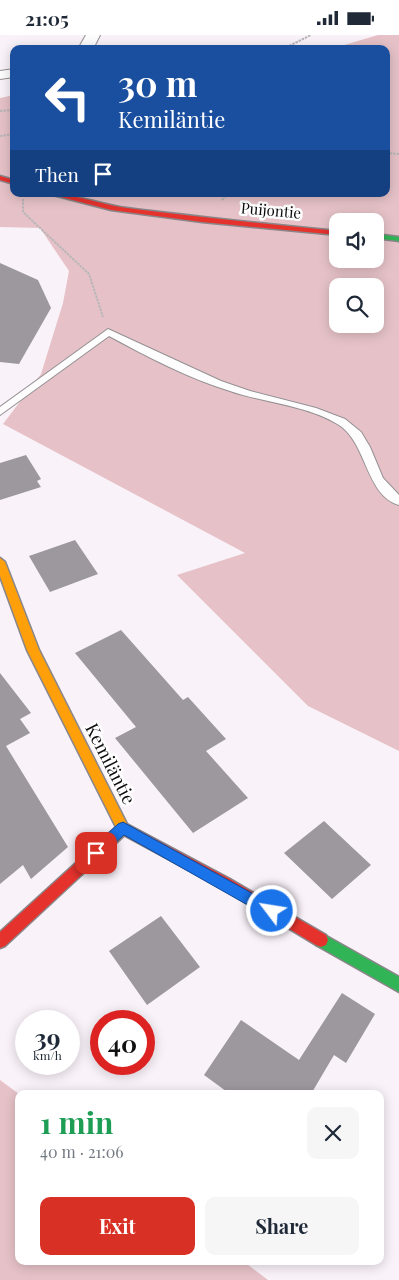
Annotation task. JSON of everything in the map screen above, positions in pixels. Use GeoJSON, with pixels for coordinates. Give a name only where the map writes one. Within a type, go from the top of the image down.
{"type":"FeatureCollection","features":[{"type":"Feature","properties":{"kind":"street","name":"Puijontie"},"geometry":{"type":"LineString","coordinates":[[67,197],[112,208],[202,220],[329,232]]}},
{"type":"Feature","properties":{"kind":"street"},"geometry":{"type":"LineString","coordinates":[[384,237],[399,239]]}},
{"type":"Feature","properties":{"kind":"street","name":"Kemiläntie"},"geometry":{"type":"LineString","coordinates":[[0,562],[33,650],[123,828],[0,941]]}},
{"type":"Feature","properties":{"kind":"street"},"geometry":{"type":"LineString","coordinates":[[123,828],[225,883],[399,985]]}},
{"type":"Feature","properties":{"kind":"lane"},"geometry":{"type":"LineString","coordinates":[[0,412],[108,332],[148,354],[233,389],[332,417],[351,429],[364,443],[378,478],[389,493],[399,501]]}},
{"type":"Feature","properties":{"kind":"path"},"geometry":{"type":"LineString","coordinates":[[291,45],[311,35]]}},
{"type":"Feature","properties":{"kind":"path"},"geometry":{"type":"LineString","coordinates":[[24,197],[22,212],[89,274],[108,332]]}},
{"type":"Feature","properties":{"kind":"shaded area"},"geometry":{"type":"Polygon","coordinates":[[[378,35],[399,35],[399,751],[308,706],[177,575],[245,553],[3,424],[41,374],[63,303],[69,271],[40,228],[0,227],[0,98],[10,96],[10,197],[390,197],[390,45],[344,45],[378,35]]]}},
{"type":"Feature","properties":{"kind":"shaded area"},"geometry":{"type":"Polygon","coordinates":[[[0,1080],[15,1091],[15,1265],[248,1265],[268,1280],[0,1280],[0,1080]]]}},
{"type":"Feature","properties":{"kind":"building"},"geometry":{"type":"Polygon","coordinates":[[[0,263],[38,280],[51,308],[19,364],[0,362],[0,263]]]}},
{"type":"Feature","properties":{"kind":"building"},"geometry":{"type":"Polygon","coordinates":[[[26,455],[41,479],[37,481],[41,487],[0,500],[0,463],[26,455]]]}},
{"type":"Feature","properties":{"kind":"building"},"geometry":{"type":"Polygon","coordinates":[[[75,540],[98,574],[50,592],[29,556],[75,540]]]}},
{"type":"Feature","properties":{"kind":"building"},"geometry":{"type":"Polygon","coordinates":[[[121,630],[183,700],[188,697],[226,739],[206,751],[248,798],[193,833],[115,738],[136,727],[75,653],[121,630]]]}},
{"type":"Feature","properties":{"kind":"building"},"geometry":{"type":"Polygon","coordinates":[[[0,673],[31,713],[20,719],[30,733],[6,746],[68,847],[31,879],[23,865],[0,884],[0,673]]]}},
{"type":"Feature","properties":{"kind":"building"},"geometry":{"type":"Polygon","coordinates":[[[324,821],[371,865],[332,899],[284,853],[324,821]]]}},
{"type":"Feature","properties":{"kind":"building"},"geometry":{"type":"Polygon","coordinates":[[[161,916],[200,967],[147,1005],[109,951],[161,916]]]}},
{"type":"Feature","properties":{"kind":"building"},"geometry":{"type":"Polygon","coordinates":[[[342,993],[375,1014],[346,1063],[334,1055],[313,1090],[225,1090],[204,1075],[241,1020],[299,1060],[342,993]]]}},
{"type":"Feature","properties":{"kind":"traffic: fast"},"geometry":{"type":"LineString","coordinates":[[384,237],[399,239]]}},
{"type":"Feature","properties":{"kind":"traffic: fast"},"geometry":{"type":"LineString","coordinates":[[321,940],[399,985]]}},
{"type":"Feature","properties":{"kind":"traffic: slow"},"geometry":{"type":"LineString","coordinates":[[0,562],[33,650],[123,828],[84,864]]}},
{"type":"Feature","properties":{"kind":"traffic: jam"},"geometry":{"type":"LineString","coordinates":[[0,178],[10,181]]}},
{"type":"Feature","properties":{"kind":"traffic: jam"},"geometry":{"type":"LineString","coordinates":[[67,197],[111,208],[202,220],[329,232]]}},
{"type":"Feature","properties":{"kind":"traffic: jam"},"geometry":{"type":"LineString","coordinates":[[123,828],[225,883],[321,940]]}},
{"type":"Feature","properties":{"kind":"traffic: jam"},"geometry":{"type":"LineString","coordinates":[[0,941],[84,864]]}},
{"type":"Feature","properties":{"kind":"route"},"geometry":{"type":"LineString","coordinates":[[96,853],[123,828],[225,883],[272,911]]}}]}
